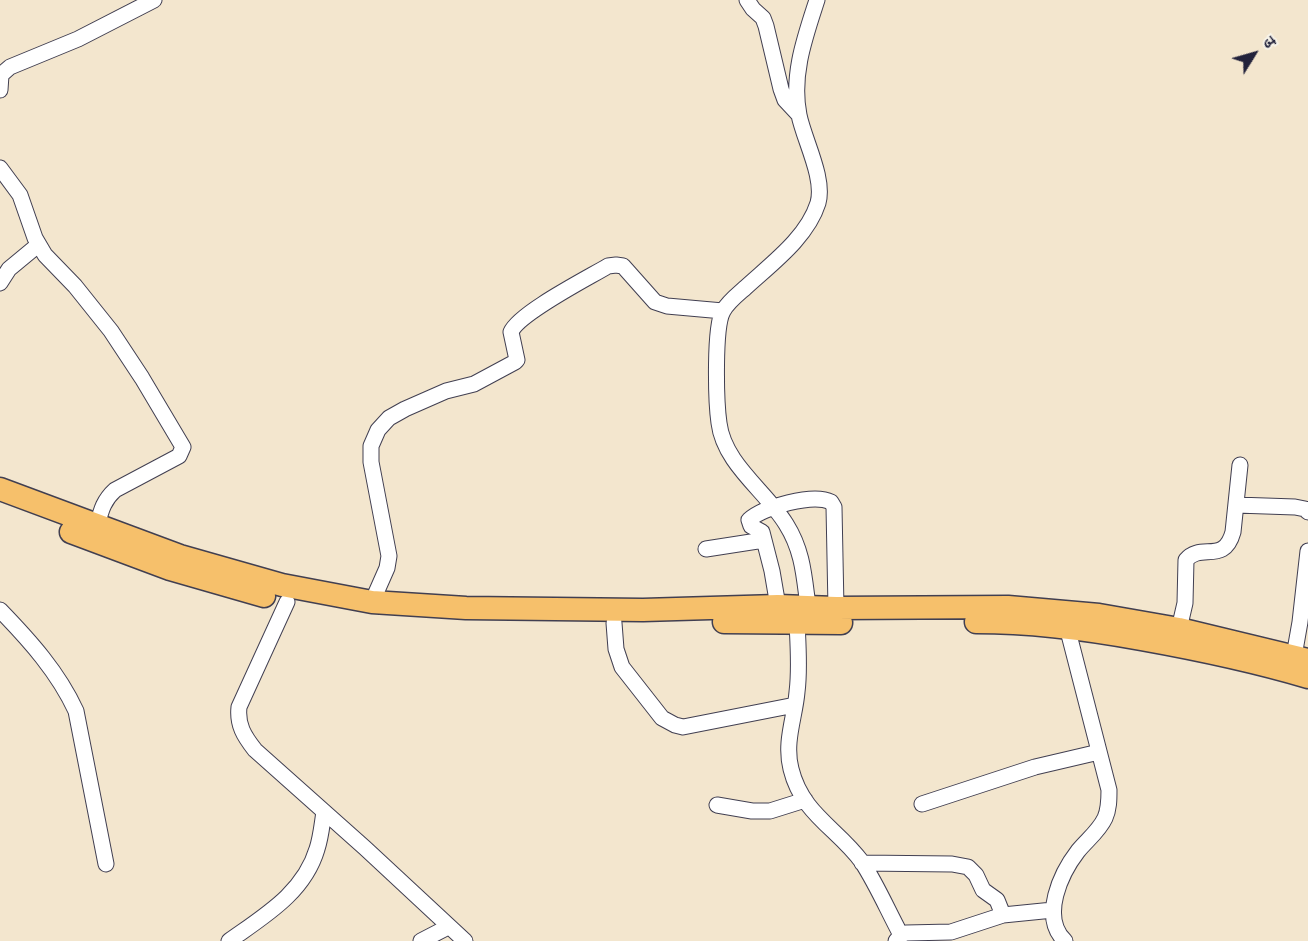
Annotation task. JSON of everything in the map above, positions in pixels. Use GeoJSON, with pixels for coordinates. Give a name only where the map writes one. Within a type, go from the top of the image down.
{"type":"FeatureCollection","features":[{"type":"Feature","properties":{"kind":"highway"},"geometry":{"type":"LineString","coordinates":[[0,489],[180,556],[282,585],[372,602],[446,607],[643,610],[778,606],[802,615],[836,608],[1008,607],[1099,615],[1179,629],[1301,658]]}},
{"type":"Feature","properties":{"kind":"highway"},"geometry":{"type":"LineString","coordinates":[[0,505],[170,569],[287,602],[369,616],[464,621],[614,623],[802,615],[1022,623],[1067,627],[1176,645],[1308,678]]}},
{"type":"Feature","properties":{"kind":"street"},"geometry":{"type":"LineString","coordinates":[[0,90],[1,75],[10,67],[78,39],[154,0]]}},
{"type":"Feature","properties":{"kind":"street"},"geometry":{"type":"LineString","coordinates":[[747,0],[763,18],[785,100],[799,115]]}},
{"type":"Feature","properties":{"kind":"street"},"geometry":{"type":"LineString","coordinates":[[817,0],[802,45],[797,73],[799,115],[818,180],[819,201],[811,220],[795,241],[723,311],[717,331],[719,425],[727,448],[773,507],[795,540],[803,561],[802,615],[795,705],[789,733],[790,768],[798,790],[814,815],[848,846],[862,863],[898,938],[914,933],[951,932],[1003,915],[1053,910]]}},
{"type":"Feature","properties":{"kind":"street"},"geometry":{"type":"LineString","coordinates":[[0,168],[20,195],[38,245],[111,330],[183,447],[179,456],[115,490],[107,497],[102,505],[98,526]]}},
{"type":"Feature","properties":{"kind":"street"},"geometry":{"type":"LineString","coordinates":[[0,283],[9,269],[38,245]]}},
{"type":"Feature","properties":{"kind":"street"},"geometry":{"type":"LineString","coordinates":[[372,602],[387,568],[389,556],[370,462],[371,446],[378,430],[389,418],[446,391],[474,384],[517,360],[511,332],[518,321],[608,266],[623,266],[655,302],[667,306],[723,311]]}},
{"type":"Feature","properties":{"kind":"street"},"geometry":{"type":"LineString","coordinates":[[1179,629],[1185,603],[1186,560],[1194,554],[1215,552],[1230,542],[1240,465]]}},
{"type":"Feature","properties":{"kind":"street"},"geometry":{"type":"LineString","coordinates":[[778,606],[764,540],[760,529],[751,526],[749,520],[773,507],[805,500],[827,500],[834,507],[836,608]]}},
{"type":"Feature","properties":{"kind":"street"},"geometry":{"type":"LineString","coordinates":[[1236,506],[1295,507],[1308,512]]}},
{"type":"Feature","properties":{"kind":"street"},"geometry":{"type":"LineString","coordinates":[[706,549],[764,540]]}},
{"type":"Feature","properties":{"kind":"street"},"geometry":{"type":"LineString","coordinates":[[1301,658],[1300,622],[1308,552]]}},
{"type":"Feature","properties":{"kind":"street"},"geometry":{"type":"LineString","coordinates":[[287,602],[239,707],[238,720],[243,735],[255,750],[465,941]]}},
{"type":"Feature","properties":{"kind":"street"},"geometry":{"type":"LineString","coordinates":[[0,610],[53,669],[76,711],[106,864]]}},
{"type":"Feature","properties":{"kind":"street"},"geometry":{"type":"LineString","coordinates":[[614,623],[616,649],[622,667],[662,718],[670,723],[683,727],[795,705]]}},
{"type":"Feature","properties":{"kind":"street"},"geometry":{"type":"LineString","coordinates":[[1065,941],[1054,922],[1053,910],[1060,882],[1078,851],[1098,828],[1109,806],[1109,790],[1067,627]]}},
{"type":"Feature","properties":{"kind":"street"},"geometry":{"type":"LineString","coordinates":[[922,804],[1035,767],[1099,752]]}},
{"type":"Feature","properties":{"kind":"street"},"geometry":{"type":"LineString","coordinates":[[717,805],[752,811],[770,811],[805,800]]}},
{"type":"Feature","properties":{"kind":"street"},"geometry":{"type":"LineString","coordinates":[[229,941],[281,903],[298,886],[310,869],[318,848],[324,812]]}},
{"type":"Feature","properties":{"kind":"street"},"geometry":{"type":"LineString","coordinates":[[862,863],[952,864],[968,867],[976,875],[983,890],[997,900],[1003,915]]}},
{"type":"Feature","properties":{"kind":"street"},"geometry":{"type":"LineString","coordinates":[[421,941],[448,927]]}}]}
